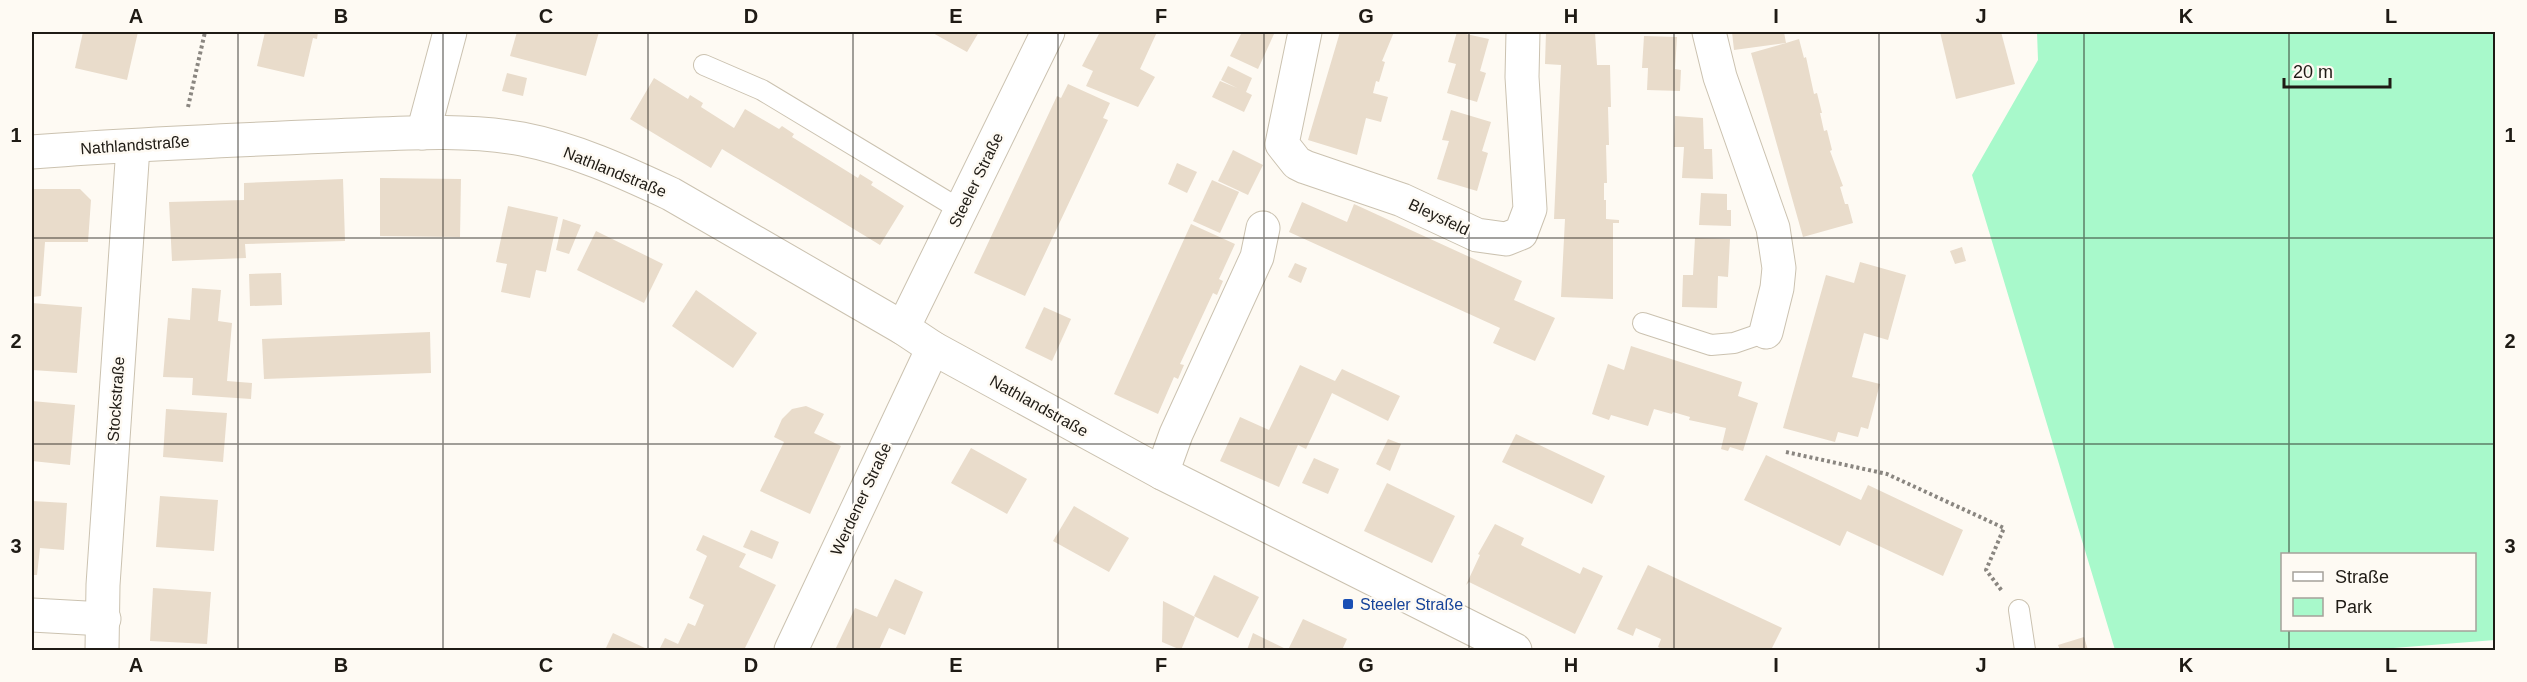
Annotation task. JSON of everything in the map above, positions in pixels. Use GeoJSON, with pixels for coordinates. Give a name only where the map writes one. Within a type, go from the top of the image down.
{"type":"FeatureCollection","features":[{"type":"Feature","properties":{"kind":"street"},"geometry":{"type":"LineString","coordinates":[[423,133],[450,32]]}},
{"type":"Feature","properties":{"kind":"street","name":"Steeler Straße"},"geometry":{"type":"LineString","coordinates":[[903,328],[1048,32]]}},
{"type":"Feature","properties":{"kind":"street","name":"Bleysfeld"},"geometry":{"type":"LineString","coordinates":[[1305,32],[1282,144],[1297,163],[1402,200],[1477,235],[1506,239],[1521,233],[1530,209],[1522,77],[1523,32]]}},
{"type":"Feature","properties":{"kind":"street"},"geometry":{"type":"LineString","coordinates":[[1709,32],[1719,77],[1773,228],[1779,268],[1777,288],[1766,332]]}},
{"type":"Feature","properties":{"kind":"street","name":"Nathlandstraße"},"geometry":{"type":"LineString","coordinates":[[32,152],[133,147],[180,142],[423,133],[484,135],[524,140],[578,155],[633,176],[671,194],[903,328],[933,348],[1162,473],[1515,651]]}},
{"type":"Feature","properties":{"kind":"street","name":"Stockstraße"},"geometry":{"type":"LineString","coordinates":[[103,635],[103,585],[133,147]]}},
{"type":"Feature","properties":{"kind":"street"},"geometry":{"type":"LineString","coordinates":[[1162,473],[1181,423],[1257,257],[1263,228]]}},
{"type":"Feature","properties":{"kind":"street","name":"Werdener Straße"},"geometry":{"type":"LineString","coordinates":[[791,651],[933,348]]}},
{"type":"Feature","properties":{"kind":"street"},"geometry":{"type":"LineString","coordinates":[[32,615],[103,635]]}},
{"type":"Feature","properties":{"kind":"lane"},"geometry":{"type":"LineString","coordinates":[[704,65],[762,90],[961,210]]}},
{"type":"Feature","properties":{"kind":"lane"},"geometry":{"type":"LineString","coordinates":[[1643,323],[1711,345],[1734,344],[1766,332]]}},
{"type":"Feature","properties":{"kind":"lane"},"geometry":{"type":"LineString","coordinates":[[2019,610],[2025,651]]}},
{"type":"Feature","properties":{"kind":"path"},"geometry":{"type":"LineString","coordinates":[[180,142],[205,32]]}},
{"type":"Feature","properties":{"kind":"path"},"geometry":{"type":"LineString","coordinates":[[1786,452],[1887,474],[2004,528],[1986,570],[2019,610]]}},
{"type":"Feature","properties":{"kind":"green space"},"geometry":{"type":"Polygon","coordinates":[[[2037,32],[2495,32],[2495,640],[2368,650],[2115,650],[1972,175],[2038,60],[2037,32]]]}},
{"type":"Feature","properties":{"kind":"building"},"geometry":{"type":"Polygon","coordinates":[[[83,32],[138,32],[127,80],[75,68],[83,32]]]}},
{"type":"Feature","properties":{"kind":"building"},"geometry":{"type":"Polygon","coordinates":[[[265,32],[318,32],[317,39],[313,38],[304,77],[257,66],[265,32]]]}},
{"type":"Feature","properties":{"kind":"building"},"geometry":{"type":"Polygon","coordinates":[[[517,32],[599,32],[586,76],[510,56],[517,32]]]}},
{"type":"Feature","properties":{"kind":"building"},"geometry":{"type":"Polygon","coordinates":[[[931,32],[979,32],[967,52],[931,32]]]}},
{"type":"Feature","properties":{"kind":"building"},"geometry":{"type":"Polygon","coordinates":[[[1100,32],[1157,32],[1140,69],[1155,77],[1138,107],[1086,86],[1093,71],[1082,66],[1100,32]]]}},
{"type":"Feature","properties":{"kind":"building"},"geometry":{"type":"Polygon","coordinates":[[[1242,32],[1274,34],[1258,69],[1230,56],[1242,32]]]}},
{"type":"Feature","properties":{"kind":"building"},"geometry":{"type":"Polygon","coordinates":[[[1340,32],[1394,32],[1382,61],[1385,62],[1379,82],[1376,81],[1373,93],[1388,97],[1381,122],[1366,118],[1357,155],[1308,140],[1340,32]]]}},
{"type":"Feature","properties":{"kind":"building"},"geometry":{"type":"Polygon","coordinates":[[[1457,32],[1489,39],[1480,71],[1486,73],[1477,102],[1447,93],[1456,64],[1448,62],[1457,32]]]}},
{"type":"Feature","properties":{"kind":"building"},"geometry":{"type":"Polygon","coordinates":[[[1546,32],[1595,32],[1597,65],[1610,65],[1611,107],[1608,107],[1609,145],[1606,145],[1607,183],[1604,183],[1604,200],[1606,200],[1606,219],[1619,220],[1619,223],[1613,223],[1613,299],[1561,297],[1565,219],[1554,219],[1561,65],[1545,64],[1546,32]]]}},
{"type":"Feature","properties":{"kind":"building"},"geometry":{"type":"Polygon","coordinates":[[[1732,32],[1784,32],[1786,43],[1734,50],[1732,32]]]}},
{"type":"Feature","properties":{"kind":"building"},"geometry":{"type":"Polygon","coordinates":[[[1940,32],[2001,32],[2015,84],[1956,99],[1940,32]]]}},
{"type":"Feature","properties":{"kind":"building"},"geometry":{"type":"Polygon","coordinates":[[[1644,36],[1677,37],[1675,69],[1681,70],[1680,91],[1647,90],[1648,68],[1642,68],[1644,36]]]}},
{"type":"Feature","properties":{"kind":"building"},"geometry":{"type":"Polygon","coordinates":[[[1799,39],[1804,58],[1806,57],[1814,94],[1817,93],[1824,131],[1827,130],[1832,150],[1830,151],[1843,186],[1840,187],[1853,223],[1803,237],[1751,53],[1799,39]]]}},
{"type":"Feature","properties":{"kind":"building"},"geometry":{"type":"Polygon","coordinates":[[[1228,66],[1252,78],[1246,92],[1252,95],[1244,112],[1212,97],[1220,81],[1237,88],[1221,80],[1228,66]]]}},
{"type":"Feature","properties":{"kind":"building"},"geometry":{"type":"Polygon","coordinates":[[[507,73],[527,78],[523,96],[502,91],[507,73]]]}},
{"type":"Feature","properties":{"kind":"building"},"geometry":{"type":"Polygon","coordinates":[[[654,78],[688,99],[690,95],[703,103],[701,107],[734,128],[745,109],[779,129],[782,126],[794,134],[792,137],[858,178],[860,174],[873,182],[871,185],[904,206],[880,245],[722,149],[711,168],[630,119],[654,78]]]}},
{"type":"Feature","properties":{"kind":"building"},"geometry":{"type":"Polygon","coordinates":[[[1068,84],[1110,103],[1103,118],[1108,120],[1025,296],[974,273],[1057,96],[1061,98],[1068,84]]]}},
{"type":"Feature","properties":{"kind":"building"},"geometry":{"type":"Polygon","coordinates":[[[1451,110],[1491,122],[1482,151],[1488,153],[1477,191],[1437,179],[1449,141],[1442,140],[1451,110]]]}},
{"type":"Feature","properties":{"kind":"building"},"geometry":{"type":"Polygon","coordinates":[[[1675,116],[1703,118],[1704,149],[1712,149],[1713,179],[1682,178],[1684,147],[1674,147],[1675,116]]]}},
{"type":"Feature","properties":{"kind":"building"},"geometry":{"type":"Polygon","coordinates":[[[1233,150],[1263,165],[1248,195],[1218,181],[1233,150]]]}},
{"type":"Feature","properties":{"kind":"building"},"geometry":{"type":"Polygon","coordinates":[[[1177,163],[1197,172],[1187,193],[1168,184],[1177,163]]]}},
{"type":"Feature","properties":{"kind":"building"},"geometry":{"type":"Polygon","coordinates":[[[380,178],[461,179],[460,237],[380,236],[380,178]]]}},
{"type":"Feature","properties":{"kind":"building"},"geometry":{"type":"Polygon","coordinates":[[[343,179],[345,241],[245,244],[246,258],[172,261],[169,202],[244,200],[244,183],[343,179]]]}},
{"type":"Feature","properties":{"kind":"building"},"geometry":{"type":"Polygon","coordinates":[[[1212,180],[1239,192],[1220,233],[1193,221],[1212,180]]]}},
{"type":"Feature","properties":{"kind":"building"},"geometry":{"type":"Polygon","coordinates":[[[32,189],[80,189],[91,200],[88,242],[45,242],[41,296],[32,297],[32,189]]]}},
{"type":"Feature","properties":{"kind":"building"},"geometry":{"type":"Polygon","coordinates":[[[1701,193],[1727,194],[1727,210],[1731,210],[1731,226],[1699,225],[1701,193]]]}},
{"type":"Feature","properties":{"kind":"building"},"geometry":{"type":"Polygon","coordinates":[[[1302,202],[1347,222],[1354,204],[1522,281],[1514,300],[1555,318],[1535,361],[1493,343],[1500,328],[1289,232],[1302,202]]]}},
{"type":"Feature","properties":{"kind":"building"},"geometry":{"type":"Polygon","coordinates":[[[508,206],[558,217],[546,272],[536,270],[530,298],[501,292],[507,264],[496,262],[508,206]]]}},
{"type":"Feature","properties":{"kind":"building"},"geometry":{"type":"Polygon","coordinates":[[[563,219],[581,225],[569,254],[556,250],[563,219]]]}},
{"type":"Feature","properties":{"kind":"building"},"geometry":{"type":"Polygon","coordinates":[[[1191,224],[1235,244],[1219,279],[1223,281],[1217,295],[1213,293],[1180,364],[1184,365],[1178,379],[1174,377],[1158,414],[1114,394],[1191,224]]]}},
{"type":"Feature","properties":{"kind":"building"},"geometry":{"type":"Polygon","coordinates":[[[596,231],[663,264],[644,303],[577,270],[596,231]]]}},
{"type":"Feature","properties":{"kind":"building"},"geometry":{"type":"Polygon","coordinates":[[[1695,238],[1730,239],[1728,277],[1718,276],[1717,308],[1682,307],[1683,275],[1693,275],[1695,238]]]}},
{"type":"Feature","properties":{"kind":"building"},"geometry":{"type":"Polygon","coordinates":[[[1962,247],[1966,261],[1955,264],[1950,251],[1962,247]]]}},
{"type":"Feature","properties":{"kind":"building"},"geometry":{"type":"Polygon","coordinates":[[[1860,262],[1906,275],[1888,340],[1864,333],[1852,377],[1880,384],[1868,429],[1861,427],[1858,437],[1838,432],[1835,442],[1783,428],[1826,275],[1854,283],[1860,262]]]}},
{"type":"Feature","properties":{"kind":"building"},"geometry":{"type":"Polygon","coordinates":[[[1295,263],[1307,268],[1301,283],[1288,277],[1295,263]]]}},
{"type":"Feature","properties":{"kind":"building"},"geometry":{"type":"Polygon","coordinates":[[[281,273],[282,305],[250,306],[249,274],[281,273]]]}},
{"type":"Feature","properties":{"kind":"building"},"geometry":{"type":"Polygon","coordinates":[[[192,288],[221,290],[218,321],[232,323],[227,381],[252,383],[251,399],[192,395],[193,378],[163,377],[168,318],[190,320],[192,288]]]}},
{"type":"Feature","properties":{"kind":"building"},"geometry":{"type":"Polygon","coordinates":[[[696,290],[757,333],[733,368],[672,326],[696,290]]]}},
{"type":"Feature","properties":{"kind":"building"},"geometry":{"type":"Polygon","coordinates":[[[32,303],[82,307],[77,373],[32,370],[32,303]]]}},
{"type":"Feature","properties":{"kind":"building"},"geometry":{"type":"Polygon","coordinates":[[[1044,307],[1071,319],[1052,361],[1025,348],[1044,307]]]}},
{"type":"Feature","properties":{"kind":"building"},"geometry":{"type":"Polygon","coordinates":[[[430,332],[431,373],[264,379],[262,339],[430,332]]]}},
{"type":"Feature","properties":{"kind":"building"},"geometry":{"type":"Polygon","coordinates":[[[1631,346],[1742,382],[1738,396],[1758,403],[1743,451],[1730,447],[1728,451],[1721,449],[1726,428],[1689,420],[1690,417],[1673,412],[1672,414],[1654,409],[1648,426],[1611,415],[1609,420],[1592,414],[1608,364],[1624,370],[1631,346]]]}},
{"type":"Feature","properties":{"kind":"building"},"geometry":{"type":"Polygon","coordinates":[[[1300,365],[1335,381],[1342,369],[1400,396],[1388,421],[1332,393],[1306,449],[1298,445],[1279,487],[1220,461],[1240,417],[1269,430],[1300,365]]]}},
{"type":"Feature","properties":{"kind":"building"},"geometry":{"type":"Polygon","coordinates":[[[32,401],[75,405],[70,465],[32,461],[32,401]]]}},
{"type":"Feature","properties":{"kind":"building"},"geometry":{"type":"Polygon","coordinates":[[[806,406],[824,414],[814,433],[841,446],[810,514],[760,491],[784,442],[774,437],[782,419],[792,409],[806,406]]]}},
{"type":"Feature","properties":{"kind":"building"},"geometry":{"type":"Polygon","coordinates":[[[166,409],[227,413],[223,462],[163,457],[166,409]]]}},
{"type":"Feature","properties":{"kind":"building"},"geometry":{"type":"Polygon","coordinates":[[[1516,434],[1605,476],[1592,504],[1502,462],[1516,434]]]}},
{"type":"Feature","properties":{"kind":"building"},"geometry":{"type":"Polygon","coordinates":[[[1388,439],[1401,444],[1390,471],[1376,464],[1388,439]]]}},
{"type":"Feature","properties":{"kind":"building"},"geometry":{"type":"Polygon","coordinates":[[[971,448],[1027,479],[1007,514],[951,483],[971,448]]]}},
{"type":"Feature","properties":{"kind":"building"},"geometry":{"type":"Polygon","coordinates":[[[1766,455],[1861,500],[1868,485],[1963,530],[1943,576],[1847,531],[1840,546],[1744,500],[1766,455]]]}},
{"type":"Feature","properties":{"kind":"building"},"geometry":{"type":"Polygon","coordinates":[[[1314,458],[1339,469],[1328,494],[1302,483],[1314,458]]]}},
{"type":"Feature","properties":{"kind":"building"},"geometry":{"type":"Polygon","coordinates":[[[1387,483],[1455,516],[1432,563],[1364,531],[1387,483]]]}},
{"type":"Feature","properties":{"kind":"building"},"geometry":{"type":"Polygon","coordinates":[[[160,496],[218,500],[214,551],[156,547],[160,496]]]}},
{"type":"Feature","properties":{"kind":"building"},"geometry":{"type":"Polygon","coordinates":[[[32,501],[67,503],[64,550],[40,548],[37,575],[32,575],[32,501]]]}},
{"type":"Feature","properties":{"kind":"building"},"geometry":{"type":"Polygon","coordinates":[[[1074,506],[1129,538],[1109,572],[1053,541],[1074,506]]]}},
{"type":"Feature","properties":{"kind":"building"},"geometry":{"type":"Polygon","coordinates":[[[1495,524],[1524,538],[1521,545],[1580,574],[1583,567],[1603,576],[1575,634],[1469,582],[1466,585],[1480,555],[1478,554],[1495,524]]]}},
{"type":"Feature","properties":{"kind":"building"},"geometry":{"type":"Polygon","coordinates":[[[751,530],[779,542],[772,559],[743,547],[751,530]]]}},
{"type":"Feature","properties":{"kind":"building"},"geometry":{"type":"Polygon","coordinates":[[[703,535],[746,554],[739,567],[776,585],[744,650],[659,650],[665,638],[678,644],[688,623],[695,626],[704,605],[689,598],[707,556],[696,550],[703,535]]]}},
{"type":"Feature","properties":{"kind":"building"},"geometry":{"type":"Polygon","coordinates":[[[1648,565],[1782,628],[1771,650],[1665,650],[1658,647],[1661,639],[1636,628],[1633,636],[1617,629],[1648,565]]]}},
{"type":"Feature","properties":{"kind":"building"},"geometry":{"type":"Polygon","coordinates":[[[1214,575],[1259,597],[1238,638],[1194,616],[1214,575]]]}},
{"type":"Feature","properties":{"kind":"building"},"geometry":{"type":"Polygon","coordinates":[[[895,579],[923,592],[905,635],[889,628],[879,650],[835,650],[855,608],[877,617],[895,579]]]}},
{"type":"Feature","properties":{"kind":"building"},"geometry":{"type":"Polygon","coordinates":[[[153,588],[211,592],[207,644],[150,641],[153,588]]]}},
{"type":"Feature","properties":{"kind":"building"},"geometry":{"type":"Polygon","coordinates":[[[1163,601],[1195,617],[1181,650],[1162,642],[1163,601]]]}},
{"type":"Feature","properties":{"kind":"building"},"geometry":{"type":"Polygon","coordinates":[[[1303,619],[1347,639],[1342,650],[1288,650],[1303,619]]]}},
{"type":"Feature","properties":{"kind":"building"},"geometry":{"type":"Polygon","coordinates":[[[613,633],[647,649],[605,650],[613,633]]]}},
{"type":"Feature","properties":{"kind":"building"},"geometry":{"type":"Polygon","coordinates":[[[1253,633],[1288,650],[1247,650],[1253,633]]]}},
{"type":"Feature","properties":{"kind":"building"},"geometry":{"type":"Polygon","coordinates":[[[2084,637],[2088,650],[2060,650],[2058,645],[2084,637]]]}},
{"type":"Feature","properties":{"kind":"place","name":"Steeler Straße"},"geometry":{"type":"Point","coordinates":[1348,604]}}]}
